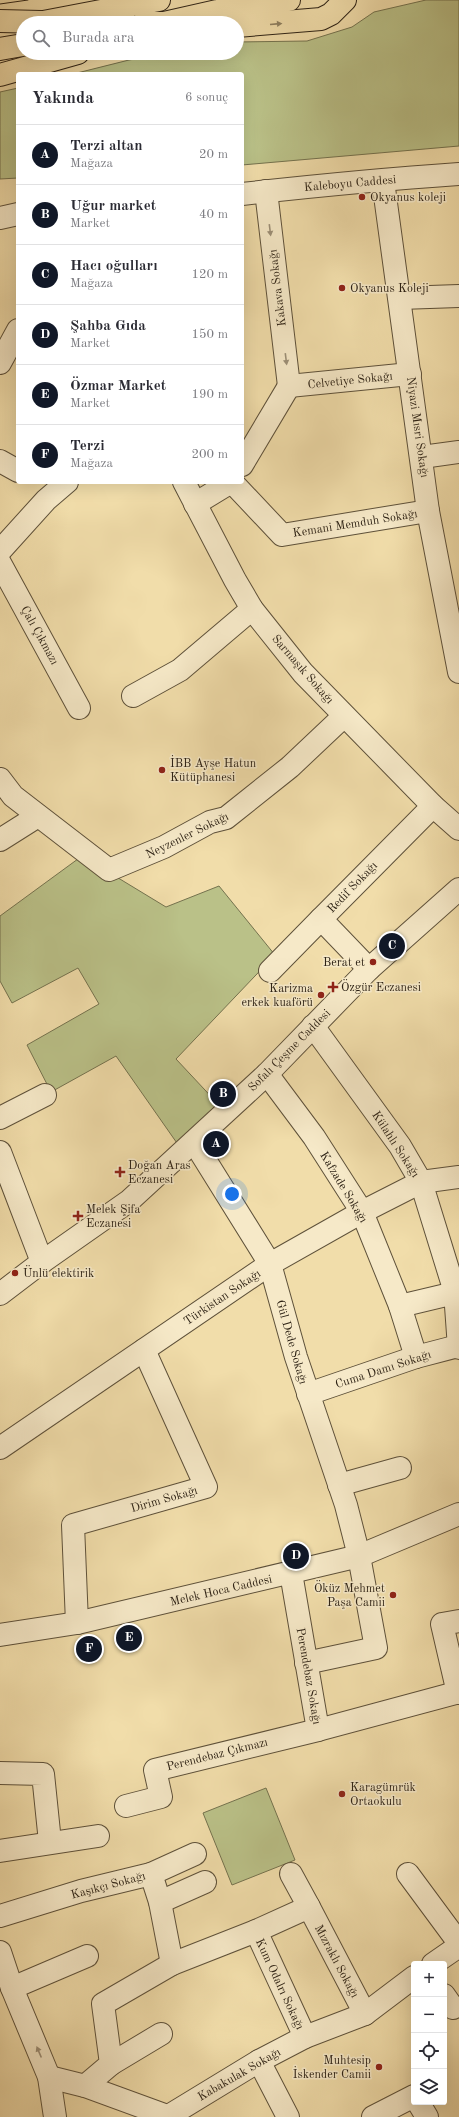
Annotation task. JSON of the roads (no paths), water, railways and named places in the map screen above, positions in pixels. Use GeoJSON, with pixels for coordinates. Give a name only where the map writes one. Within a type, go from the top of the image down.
{"type":"FeatureCollection","features":[{"type":"Feature","properties":{"kind":"main road"},"geometry":{"type":"LineString","coordinates":[[73,16],[159,0]]}},
{"type":"Feature","properties":{"kind":"main road"},"geometry":{"type":"LineString","coordinates":[[205,16],[217,11],[289,0]]}},
{"type":"Feature","properties":{"kind":"main road"},"geometry":{"type":"LineString","coordinates":[[244,25],[321,19],[331,14],[345,0]]}},
{"type":"Feature","properties":{"kind":"main road"},"geometry":{"type":"LineString","coordinates":[[0,21],[16,21]]}},
{"type":"Feature","properties":{"kind":"main road"},"geometry":{"type":"LineString","coordinates":[[0,30],[16,27]]}},
{"type":"Feature","properties":{"kind":"main road"},"geometry":{"type":"LineString","coordinates":[[0,49],[16,46]]}},
{"type":"Feature","properties":{"kind":"main road"},"geometry":{"type":"LineString","coordinates":[[0,75],[53,60]]}},
{"type":"Feature","properties":{"kind":"street","name":"Kaleboyu Caddesi"},"geometry":{"type":"LineString","coordinates":[[244,194],[354,182],[384,182],[402,178],[459,174]]}},
{"type":"Feature","properties":{"kind":"street","name":"Niyazi Mısri Sokağı"},"geometry":{"type":"LineString","coordinates":[[384,182],[422,457],[428,511],[455,622],[459,672]]}},
{"type":"Feature","properties":{"kind":"street","name":"Kakava Sokağı"},"geometry":{"type":"LineString","coordinates":[[266,191],[289,386]]}},
{"type":"Feature","properties":{"kind":"street"},"geometry":{"type":"LineString","coordinates":[[0,218],[16,214]]}},
{"type":"Feature","properties":{"kind":"street"},"geometry":{"type":"LineString","coordinates":[[400,298],[459,296]]}},
{"type":"Feature","properties":{"kind":"street"},"geometry":{"type":"LineString","coordinates":[[0,363],[16,334]]}},
{"type":"Feature","properties":{"kind":"street","name":"Celvetiye Sokağı"},"geometry":{"type":"LineString","coordinates":[[289,386],[410,374]]}},
{"type":"Feature","properties":{"kind":"street"},"geometry":{"type":"LineString","coordinates":[[244,462],[289,386]]}},
{"type":"Feature","properties":{"kind":"street"},"geometry":{"type":"LineString","coordinates":[[422,457],[459,452]]}},
{"type":"Feature","properties":{"kind":"street"},"geometry":{"type":"LineString","coordinates":[[0,461],[16,470]]}},
{"type":"Feature","properties":{"kind":"street"},"geometry":{"type":"LineString","coordinates":[[0,551],[46,500],[65,484]]}},
{"type":"Feature","properties":{"kind":"street","name":"Sarmaşık Sokağı"},"geometry":{"type":"LineString","coordinates":[[185,484],[234,580],[252,609],[303,673],[433,806],[459,829]]}},
{"type":"Feature","properties":{"kind":"street"},"geometry":{"type":"LineString","coordinates":[[195,504],[229,484]]}},
{"type":"Feature","properties":{"kind":"street","name":"Kemani Memduh Sokağı"},"geometry":{"type":"LineString","coordinates":[[234,484],[282,535],[428,511]]}},
{"type":"Feature","properties":{"kind":"street","name":"Çalı Çıkmazı"},"geometry":{"type":"LineString","coordinates":[[0,563],[79,708]]}},
{"type":"Feature","properties":{"kind":"street"},"geometry":{"type":"LineString","coordinates":[[132,696],[180,670],[252,609]]}},
{"type":"Feature","properties":{"kind":"street","name":"Neyzenler Sokağı"},"geometry":{"type":"LineString","coordinates":[[38,816],[109,870],[164,847],[210,822],[226,818],[290,767],[344,716]]}},
{"type":"Feature","properties":{"kind":"street"},"geometry":{"type":"LineString","coordinates":[[0,779],[13,796],[38,816],[0,840]]}},
{"type":"Feature","properties":{"kind":"street","name":"Redif Sokağı"},"geometry":{"type":"LineString","coordinates":[[369,969],[321,919],[433,806]]}},
{"type":"Feature","properties":{"kind":"street","name":"Sofalı Çeşme Caddesi"},"geometry":{"type":"LineString","coordinates":[[0,1294],[42,1262],[129,1201],[267,1074],[369,969],[459,889]]}},
{"type":"Feature","properties":{"kind":"street"},"geometry":{"type":"LineString","coordinates":[[270,971],[321,919]]}},
{"type":"Feature","properties":{"kind":"street","name":"Külahlı Sokağı"},"geometry":{"type":"LineString","coordinates":[[313,1026],[400,1146],[421,1182],[457,1292],[459,1347]]}},
{"type":"Feature","properties":{"kind":"street","name":"Kafzade Sokağı"},"geometry":{"type":"LineString","coordinates":[[267,1074],[314,1137],[362,1212],[400,1306],[416,1357]]}},
{"type":"Feature","properties":{"kind":"street"},"geometry":{"type":"LineString","coordinates":[[0,1118],[45,1095]]}},
{"type":"Feature","properties":{"kind":"street","name":"Gül Dede Sokağı"},"geometry":{"type":"LineString","coordinates":[[194,1142],[270,1264],[308,1394],[339,1485],[359,1556],[376,1648],[306,1663]]}},
{"type":"Feature","properties":{"kind":"street"},"geometry":{"type":"LineString","coordinates":[[0,1152],[42,1262]]}},
{"type":"Feature","properties":{"kind":"street","name":"Türkistan Sokağı"},"geometry":{"type":"LineString","coordinates":[[0,1448],[270,1264],[362,1212],[421,1182],[459,1177]]}},
{"type":"Feature","properties":{"kind":"street"},"geometry":{"type":"LineString","coordinates":[[400,1306],[457,1292]]}},
{"type":"Feature","properties":{"kind":"street","name":"Cuma Damı Sokağı"},"geometry":{"type":"LineString","coordinates":[[308,1394],[416,1357],[459,1347]]}},
{"type":"Feature","properties":{"kind":"street","name":"Dirim Sokağı"},"geometry":{"type":"LineString","coordinates":[[77,1623],[73,1525],[206,1487],[144,1350]]}},
{"type":"Feature","properties":{"kind":"street"},"geometry":{"type":"LineString","coordinates":[[339,1485],[400,1468]]}},
{"type":"Feature","properties":{"kind":"street","name":"Melek Hoca Caddesi"},"geometry":{"type":"LineString","coordinates":[[0,1635],[77,1623],[359,1556],[459,1517]]}},
{"type":"Feature","properties":{"kind":"street","name":"Perendebaz Sokağı"},"geometry":{"type":"LineString","coordinates":[[291,1573],[318,1730],[458,1692]]}},
{"type":"Feature","properties":{"kind":"street"},"geometry":{"type":"LineString","coordinates":[[458,1692],[442,1624],[459,1621]]}},
{"type":"Feature","properties":{"kind":"street","name":"Perendebaz Çıkmazı"},"geometry":{"type":"LineString","coordinates":[[126,1806],[161,1797],[155,1770],[318,1730]]}},
{"type":"Feature","properties":{"kind":"street"},"geometry":{"type":"LineString","coordinates":[[0,1773],[43,1774],[50,1842]]}},
{"type":"Feature","properties":{"kind":"street"},"geometry":{"type":"LineString","coordinates":[[0,1852],[50,1842],[98,1836]]}},
{"type":"Feature","properties":{"kind":"street"},"geometry":{"type":"LineString","coordinates":[[151,1874],[195,1854]]}},
{"type":"Feature","properties":{"kind":"street","name":"Kaşıkçı Sokağı"},"geometry":{"type":"LineString","coordinates":[[0,1916],[82,1891],[151,1874],[160,1902],[172,1964]]}},
{"type":"Feature","properties":{"kind":"street","name":"Mızraklı Sokağı"},"geometry":{"type":"LineString","coordinates":[[291,1874],[365,2014]]}},
{"type":"Feature","properties":{"kind":"street"},"geometry":{"type":"LineString","coordinates":[[408,1874],[459,1944],[437,1961]]}},
{"type":"Feature","properties":{"kind":"street"},"geometry":{"type":"LineString","coordinates":[[160,1902],[205,1882]]}},
{"type":"Feature","properties":{"kind":"street"},"geometry":{"type":"LineString","coordinates":[[111,2064],[103,2004],[172,1964],[256,1931],[309,1907]]}},
{"type":"Feature","properties":{"kind":"street","name":"Kum Odalrı Sokağı"},"geometry":{"type":"LineString","coordinates":[[256,1931],[305,2037]]}},
{"type":"Feature","properties":{"kind":"street"},"geometry":{"type":"LineString","coordinates":[[0,1952],[12,1988],[49,2077],[55,2117]]}},
{"type":"Feature","properties":{"kind":"street"},"geometry":{"type":"LineString","coordinates":[[12,1988],[87,1956]]}},
{"type":"Feature","properties":{"kind":"street","name":"Kabakulak Sokağı"},"geometry":{"type":"LineString","coordinates":[[169,2116],[259,2061],[305,2037],[365,2014],[411,1980]]}},
{"type":"Feature","properties":{"kind":"street"},"geometry":{"type":"LineString","coordinates":[[85,2086],[111,2064],[161,2034]]}},
{"type":"Feature","properties":{"kind":"street"},"geometry":{"type":"LineString","coordinates":[[259,2061],[288,2117]]}},
{"type":"Feature","properties":{"kind":"street"},"geometry":{"type":"LineString","coordinates":[[49,2077],[85,2086],[169,2116]]}},
{"type":"Feature","properties":{"kind":"street"},"geometry":{"type":"LineString","coordinates":[[373,2117],[411,2098]]}},
{"type":"Feature","properties":{"kind":"street"},"geometry":{"type":"LineString","coordinates":[[420,2105],[427,2117]]}},
{"type":"Feature","properties":{"kind":"tram line"},"geometry":{"type":"LineString","coordinates":[[0,4],[28,0]]}},
{"type":"Feature","properties":{"kind":"place","name":"Okyanus koleji"},"geometry":{"type":"Point","coordinates":[362,197]}},
{"type":"Feature","properties":{"kind":"place","name":"Okyanus Koleji"},"geometry":{"type":"Point","coordinates":[342,288]}},
{"type":"Feature","properties":{"kind":"place","name":"İBB Ayşe Hatun Kütüphanesi"},"geometry":{"type":"Point","coordinates":[162,770]}},
{"type":"Feature","properties":{"kind":"place","name":"Hacı oğulları"},"geometry":{"type":"Point","coordinates":[392,946]}},
{"type":"Feature","properties":{"kind":"place","name":"Berat et"},"geometry":{"type":"Point","coordinates":[373,962]}},
{"type":"Feature","properties":{"kind":"place","name":"Özgür Eczanesi"},"geometry":{"type":"Point","coordinates":[333,987]}},
{"type":"Feature","properties":{"kind":"place","name":"Karizma erkek kuaförü"},"geometry":{"type":"Point","coordinates":[321,995]}},
{"type":"Feature","properties":{"kind":"place","name":"Uğur market"},"geometry":{"type":"Point","coordinates":[223,1094]}},
{"type":"Feature","properties":{"kind":"place","name":"Terzi altan"},"geometry":{"type":"Point","coordinates":[216,1144]}},
{"type":"Feature","properties":{"kind":"place","name":"Doğan Aras Eczanesi"},"geometry":{"type":"Point","coordinates":[120,1172]}},
{"type":"Feature","properties":{"kind":"place","name":"Melek Şifa Eczanesi"},"geometry":{"type":"Point","coordinates":[78,1216]}},
{"type":"Feature","properties":{"kind":"place","name":"Ünlü elektirik"},"geometry":{"type":"Point","coordinates":[15,1273]}},
{"type":"Feature","properties":{"kind":"place","name":"Şahba Gıda"},"geometry":{"type":"Point","coordinates":[296,1556]}},
{"type":"Feature","properties":{"kind":"place","name":"Öküz Mehmet Paşa Camii"},"geometry":{"type":"Point","coordinates":[393,1595]}},
{"type":"Feature","properties":{"kind":"place","name":"Özmar Market"},"geometry":{"type":"Point","coordinates":[129,1638]}},
{"type":"Feature","properties":{"kind":"place","name":"Terzi"},"geometry":{"type":"Point","coordinates":[89,1649]}},
{"type":"Feature","properties":{"kind":"place","name":"Karagümrük Ortaokulu"},"geometry":{"type":"Point","coordinates":[342,1794]}},
{"type":"Feature","properties":{"kind":"place","name":"Muhtesip İskender Camii"},"geometry":{"type":"Point","coordinates":[379,2067]}}]}
